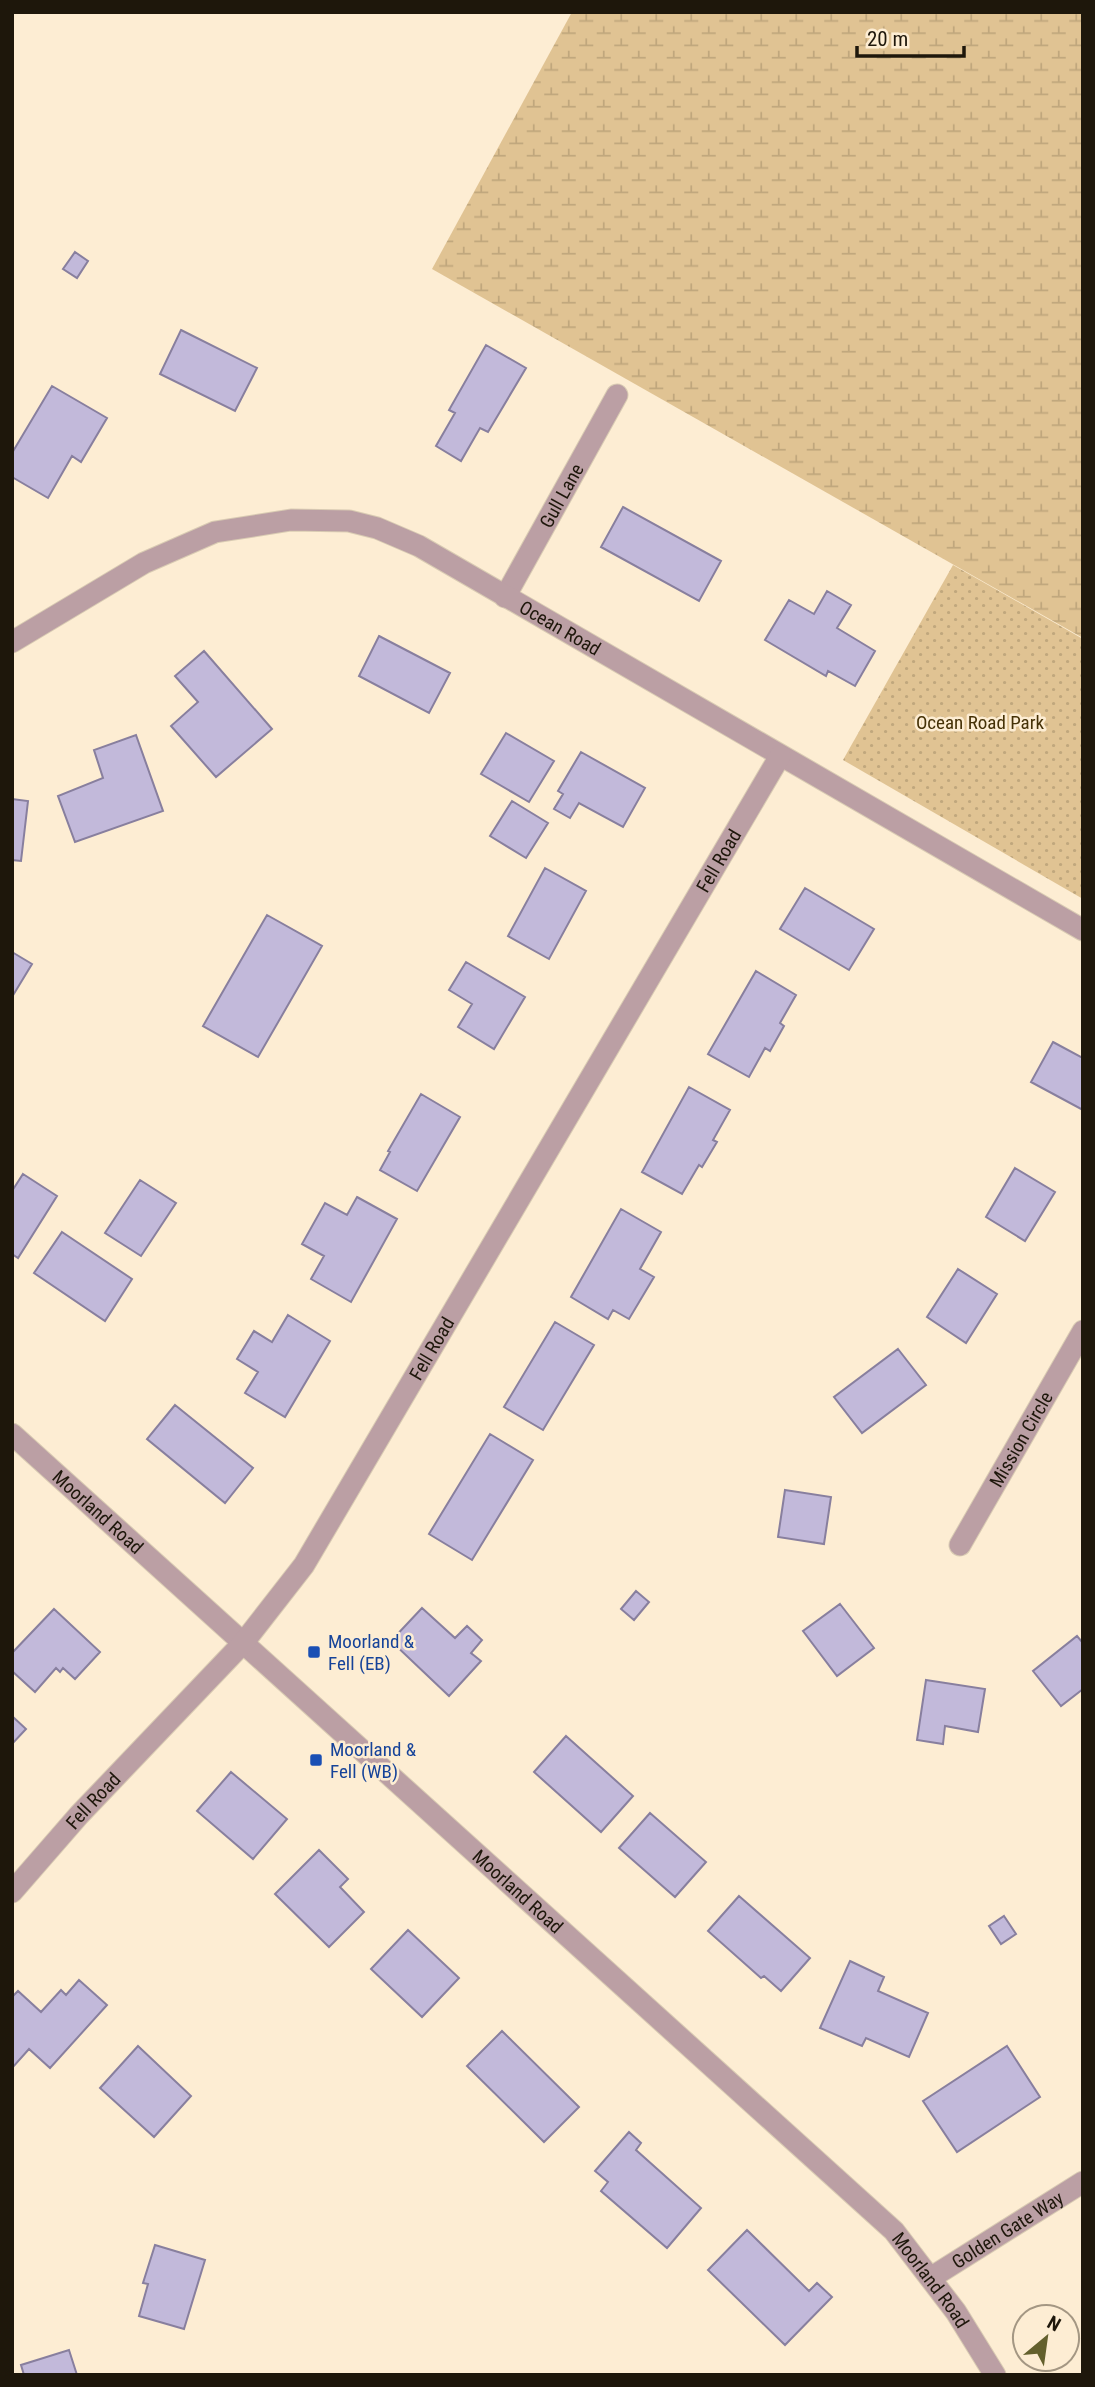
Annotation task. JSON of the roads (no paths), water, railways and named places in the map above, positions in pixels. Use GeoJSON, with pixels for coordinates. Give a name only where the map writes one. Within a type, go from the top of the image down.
{"type":"FeatureCollection","features":[{"type":"Feature","properties":{"kind":"street","name":"Gull Lane"},"geometry":{"type":"LineString","coordinates":[[505,597],[617,395]]}},
{"type":"Feature","properties":{"kind":"street","name":"Ocean Road"},"geometry":{"type":"LineString","coordinates":[[12,642],[144,563],[215,532],[291,520],[349,521],[377,528],[419,546],[1083,930]]}},
{"type":"Feature","properties":{"kind":"street","name":"Fell Road"},"geometry":{"type":"LineString","coordinates":[[12,1892],[79,1815],[244,1642],[304,1565],[780,756]]}},
{"type":"Feature","properties":{"kind":"street","name":"Mission Circle"},"geometry":{"type":"LineString","coordinates":[[960,1545],[1083,1331]]}},
{"type":"Feature","properties":{"kind":"street","name":"Moorland Road"},"geometry":{"type":"LineString","coordinates":[[12,1434],[894,2231],[932,2277],[995,2375]]}},
{"type":"Feature","properties":{"kind":"street","name":"Golden Gate Way"},"geometry":{"type":"LineString","coordinates":[[932,2277],[1083,2182]]}},
{"type":"Feature","properties":{"kind":"place","name":"Moorland & Fell (EB)"},"geometry":{"type":"Point","coordinates":[314,1652]}},
{"type":"Feature","properties":{"kind":"place","name":"Moorland & Fell (WB)"},"geometry":{"type":"Point","coordinates":[316,1760]}},
{"type":"Feature","properties":{"kind":"park label","name":"Ocean Road Park"},"geometry":{"type":"Point","coordinates":[980,722]}}]}
